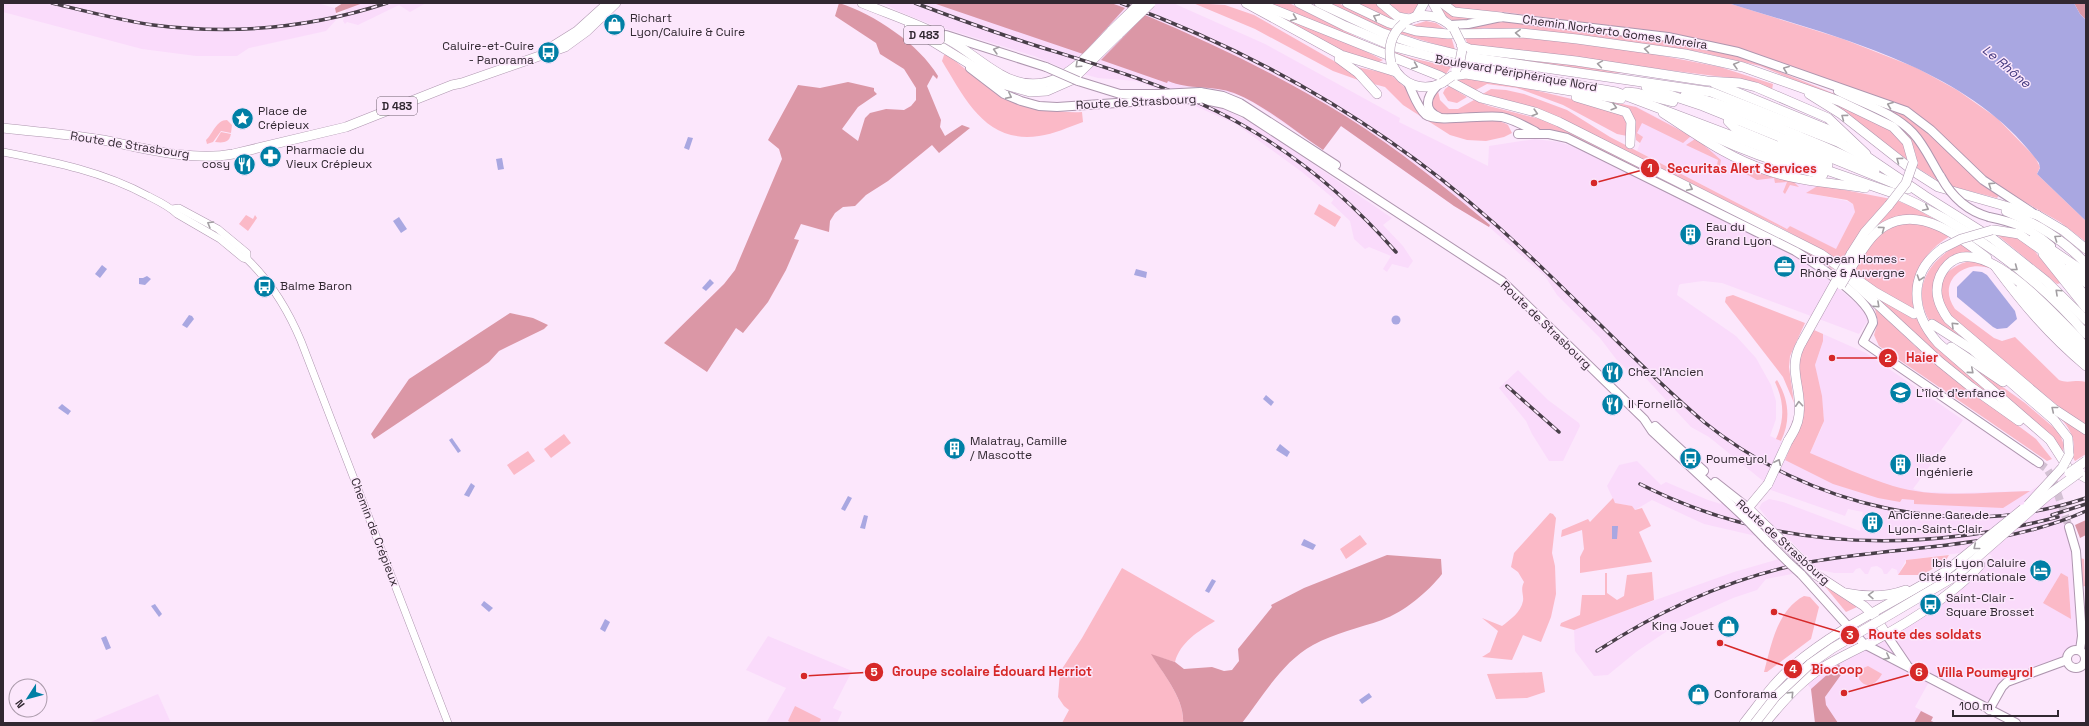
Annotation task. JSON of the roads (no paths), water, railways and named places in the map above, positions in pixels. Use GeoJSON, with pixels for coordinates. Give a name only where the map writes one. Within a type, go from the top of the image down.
{"type":"FeatureCollection","features":[{"type":"Feature","properties":{"kind":"main road","name":"Route de Strasbourg"},"geometry":{"type":"LineString","coordinates":[[529,59],[568,37],[608,3]]}},
{"type":"Feature","properties":{"kind":"main road","name":"Route de Strasbourg"},"geometry":{"type":"LineString","coordinates":[[3,128],[102,140],[210,157],[222,156],[346,127],[368,120],[402,104],[557,50],[574,41],[593,26],[616,3]]}},
{"type":"Feature","properties":{"kind":"main road","name":"Route de Strasbourg"},"geometry":{"type":"LineString","coordinates":[[862,3],[891,16],[1046,67],[1078,81],[1127,99]]}},
{"type":"Feature","properties":{"kind":"main road"},"geometry":{"type":"LineString","coordinates":[[956,56],[1009,87],[1024,92],[1038,92],[1058,87],[1072,80],[1116,32],[1140,3]]}},
{"type":"Feature","properties":{"kind":"main road"},"geometry":{"type":"LineString","coordinates":[[923,27],[950,40],[1007,78],[1032,84],[1054,81],[1066,75],[1151,3]]}},
{"type":"Feature","properties":{"kind":"main road"},"geometry":{"type":"LineString","coordinates":[[1246,3],[1348,58],[1396,72]]}},
{"type":"Feature","properties":{"kind":"main road"},"geometry":{"type":"LineString","coordinates":[[1258,3],[1440,76],[1481,98],[1535,112],[1559,122],[1828,259],[1879,294],[1914,314]]}},
{"type":"Feature","properties":{"kind":"main road","name":"Boulevard Périphérique Nord"},"geometry":{"type":"LineString","coordinates":[[1299,3],[1379,41],[1422,55],[1466,66],[1616,92],[1725,128],[1892,188],[1925,196]]}},
{"type":"Feature","properties":{"kind":"main road","name":"Boulevard Périphérique Nord"},"geometry":{"type":"LineString","coordinates":[[1319,3],[1383,33],[1438,50],[1511,64],[1628,81]]}},
{"type":"Feature","properties":{"kind":"main road"},"geometry":{"type":"LineString","coordinates":[[1348,3],[1405,29],[1448,34],[1521,33],[1577,39],[1718,60],[1787,81],[1839,101],[1892,127],[1907,142],[1913,163],[1906,183],[1889,206],[1867,228],[1854,256],[1796,352],[1794,365],[1800,416],[1768,484],[1745,512]]}},
{"type":"Feature","properties":{"kind":"main road"},"geometry":{"type":"LineString","coordinates":[[1381,3],[1398,17],[1409,20],[1429,16],[1442,19]]}},
{"type":"Feature","properties":{"kind":"main road"},"geometry":{"type":"LineString","coordinates":[[1424,3],[1392,39],[1390,53],[1391,63],[1396,72],[1408,83],[1425,114],[1433,118],[1444,119],[1485,116],[1508,119],[1522,134],[1576,142]]}},
{"type":"Feature","properties":{"kind":"main road"},"geometry":{"type":"LineString","coordinates":[[1433,3],[1442,19],[1452,27],[1461,46],[1454,73],[1428,97],[1428,104],[1432,113],[1444,119]]}},
{"type":"Feature","properties":{"kind":"main road"},"geometry":{"type":"LineString","coordinates":[[1442,3],[1454,12],[1501,17]]}},
{"type":"Feature","properties":{"kind":"main road","name":"Route de Strasbourg"},"geometry":{"type":"LineString","coordinates":[[891,16],[956,56],[996,89],[1029,104],[1057,106],[1127,99],[1200,95],[1229,98],[1248,108],[1357,180],[1380,200],[1508,286],[1644,419],[1652,431],[1735,509],[1761,520],[1815,574],[1872,614],[1886,634]]}},
{"type":"Feature","properties":{"kind":"main road","name":"Chemin Norberto Gomes Moreira"},"geometry":{"type":"LineString","coordinates":[[1452,27],[1501,17],[1687,40],[1738,52],[1822,83]]}},
{"type":"Feature","properties":{"kind":"main road"},"geometry":{"type":"LineString","coordinates":[[1288,26],[1353,69],[1377,94]]}},
{"type":"Feature","properties":{"kind":"main road"},"geometry":{"type":"LineString","coordinates":[[1461,46],[1470,49],[1576,61],[1707,81],[1839,134],[1871,160]]}},
{"type":"Feature","properties":{"kind":"main road"},"geometry":{"type":"LineString","coordinates":[[1454,73],[1646,102],[1721,141],[1770,160],[1892,188]]}},
{"type":"Feature","properties":{"kind":"main road"},"geometry":{"type":"LineString","coordinates":[[1628,81],[1702,106],[1808,148],[1892,188]]}},
{"type":"Feature","properties":{"kind":"main road"},"geometry":{"type":"LineString","coordinates":[[1628,81],[1708,100],[1832,149],[1881,174],[1892,188]]}},
{"type":"Feature","properties":{"kind":"main road"},"geometry":{"type":"LineString","coordinates":[[1628,81],[1722,81],[1756,87],[1828,118],[1848,135],[1871,160]]}},
{"type":"Feature","properties":{"kind":"main road"},"geometry":{"type":"LineString","coordinates":[[1628,81],[1705,103],[1824,150],[1832,149]]}},
{"type":"Feature","properties":{"kind":"main road"},"geometry":{"type":"LineString","coordinates":[[1628,81],[1708,85],[1833,136],[1871,160]]}},
{"type":"Feature","properties":{"kind":"main road"},"geometry":{"type":"LineString","coordinates":[[1787,81],[1841,114],[1928,182],[1938,187],[2037,215]]}},
{"type":"Feature","properties":{"kind":"main road"},"geometry":{"type":"LineString","coordinates":[[1408,83],[1422,87],[1440,85]]}},
{"type":"Feature","properties":{"kind":"main road"},"geometry":{"type":"LineString","coordinates":[[1822,83],[1879,110],[1904,124],[1921,144],[1948,189],[1960,202],[1970,209],[1989,217],[2014,222],[2031,230],[2086,283]]}},
{"type":"Feature","properties":{"kind":"main road"},"geometry":{"type":"LineString","coordinates":[[1822,83],[1875,99],[1913,115],[1931,130],[1983,180],[2064,231],[2086,248]]}},
{"type":"Feature","properties":{"kind":"main road"},"geometry":{"type":"LineString","coordinates":[[1536,86],[1626,112],[1631,122],[1630,144]]}},
{"type":"Feature","properties":{"kind":"main road"},"geometry":{"type":"LineString","coordinates":[[1616,92],[1637,93],[1662,99],[1728,121],[1790,146],[1796,151],[1892,188]]}},
{"type":"Feature","properties":{"kind":"main road"},"geometry":{"type":"LineString","coordinates":[[1522,134],[1538,133],[1560,136],[1576,142],[1795,251],[1813,262],[1839,281],[1870,312],[1873,322],[1863,342],[2039,463]]}},
{"type":"Feature","properties":{"kind":"main road"},"geometry":{"type":"LineString","coordinates":[[1798,139],[1808,148]]}},
{"type":"Feature","properties":{"kind":"main road","name":"Boulevard Périphérique Nord"},"geometry":{"type":"LineString","coordinates":[[1871,160],[1974,226],[2030,267],[2086,320]]}},
{"type":"Feature","properties":{"kind":"main road","name":"Boulevard Périphérique Nord"},"geometry":{"type":"LineString","coordinates":[[1892,188],[1938,214],[1984,244],[2038,286],[2086,334]]}},
{"type":"Feature","properties":{"kind":"main road"},"geometry":{"type":"LineString","coordinates":[[1978,199],[2039,225],[2066,244],[2086,264]]}},
{"type":"Feature","properties":{"kind":"main road"},"geometry":{"type":"LineString","coordinates":[[1854,256],[1881,228],[1890,223],[1911,219],[1926,221],[1939,227],[1993,264],[2086,357]]}},
{"type":"Feature","properties":{"kind":"main road"},"geometry":{"type":"LineString","coordinates":[[2028,505],[2062,468],[2069,455],[2068,438],[2064,431],[2035,403],[1963,356],[1933,334],[1917,302],[1919,280],[1929,260],[1943,248],[1967,236],[2004,227],[2016,228],[2028,234],[2060,258],[2086,289]]}},
{"type":"Feature","properties":{"kind":"main road"},"geometry":{"type":"LineString","coordinates":[[1993,230],[2019,234],[2035,246],[2086,273]]}},
{"type":"Feature","properties":{"kind":"main road"},"geometry":{"type":"LineString","coordinates":[[2035,246],[2086,303]]}},
{"type":"Feature","properties":{"kind":"main road"},"geometry":{"type":"LineString","coordinates":[[2035,246],[2086,308]]}},
{"type":"Feature","properties":{"kind":"main road"},"geometry":{"type":"LineString","coordinates":[[2086,348],[2049,310],[2008,272],[1984,259],[1969,257],[1960,258],[1950,264],[1941,274],[1937,295],[1940,307],[1948,319],[1961,332],[2061,414],[2086,430]]}},
{"type":"Feature","properties":{"kind":"main road"},"geometry":{"type":"LineString","coordinates":[[2060,258],[2086,297]]}},
{"type":"Feature","properties":{"kind":"main road"},"geometry":{"type":"LineString","coordinates":[[1828,259],[1940,362],[1971,387],[2035,433],[2057,454],[2068,468],[2085,472]]}},
{"type":"Feature","properties":{"kind":"main road"},"geometry":{"type":"LineString","coordinates":[[1993,264],[2066,344],[2086,361]]}},
{"type":"Feature","properties":{"kind":"main road"},"geometry":{"type":"LineString","coordinates":[[1993,264],[2027,309],[2063,347],[2086,366]]}},
{"type":"Feature","properties":{"kind":"main road"},"geometry":{"type":"LineString","coordinates":[[2049,310],[2055,320],[2086,352]]}},
{"type":"Feature","properties":{"kind":"main road"},"geometry":{"type":"LineString","coordinates":[[1928,324],[1938,343],[2050,440],[2057,454]]}},
{"type":"Feature","properties":{"kind":"main road","name":"Route de Strasbourg"},"geometry":{"type":"LineString","coordinates":[[1644,419],[1653,424],[1745,512],[1769,543],[1801,574],[1864,644],[2016,723]]}},
{"type":"Feature","properties":{"kind":"main road"},"geometry":{"type":"LineString","coordinates":[[1744,723],[1783,676],[1804,656],[1961,559],[2086,461]]}},
{"type":"Feature","properties":{"kind":"main road"},"geometry":{"type":"LineString","coordinates":[[1766,723],[1800,685],[1816,672],[1838,658],[1886,634],[1947,594],[2049,500],[2085,472]]}},
{"type":"Feature","properties":{"kind":"main road"},"geometry":{"type":"LineString","coordinates":[[1754,723],[1776,696],[1810,664],[1833,648],[1957,575],[2041,501],[2085,472]]}},
{"type":"Feature","properties":{"kind":"main road"},"geometry":{"type":"LineString","coordinates":[[2070,527],[2076,551],[2082,636],[2080,650]]}},
{"type":"Feature","properties":{"kind":"main road"},"geometry":{"type":"LineString","coordinates":[[1840,591],[1873,596],[1891,594],[1924,583]]}},
{"type":"Feature","properties":{"kind":"main road"},"geometry":{"type":"LineString","coordinates":[[1886,634],[1910,669]]}},
{"type":"Feature","properties":{"kind":"main road"},"geometry":{"type":"LineString","coordinates":[[1828,640],[1832,642],[1838,650],[1838,658]]}},
{"type":"Feature","properties":{"kind":"main road"},"geometry":{"type":"LineString","coordinates":[[2080,650],[2084,654],[2085,665],[2076,668],[2070,666],[2067,660],[2069,652],[2080,650]]}},
{"type":"Feature","properties":{"kind":"main road"},"geometry":{"type":"LineString","coordinates":[[1989,710],[2002,687],[2007,682],[2067,660]]}},
{"type":"Feature","properties":{"kind":"street","name":"Chemin de Crépieux"},"geometry":{"type":"LineString","coordinates":[[3,152],[52,161],[99,174],[172,209],[177,214],[220,239],[243,258],[247,259],[258,270],[281,299],[301,341],[448,723]]}},
{"type":"Feature","properties":{"kind":"water","name":"Le Rhône"},"geometry":{"type":"Polygon","coordinates":[[[1728,3],[2074,3],[2080,14],[2086,20],[2086,221],[2037,174],[2040,168],[2039,163],[2010,130],[1976,102],[1938,79],[1855,43],[1728,3]]]}},
{"type":"Feature","properties":{"kind":"water"},"geometry":{"type":"Polygon","coordinates":[[[688,137],[693,138],[689,150],[684,148],[688,137]]]}},
{"type":"Feature","properties":{"kind":"water"},"geometry":{"type":"Polygon","coordinates":[[[502,158],[504,169],[498,170],[496,159],[502,158]]]}},
{"type":"Feature","properties":{"kind":"water"},"geometry":{"type":"Polygon","coordinates":[[[399,217],[407,229],[401,233],[393,221],[399,217]]]}},
{"type":"Feature","properties":{"kind":"water"},"geometry":{"type":"Polygon","coordinates":[[[102,265],[107,269],[100,278],[95,274],[102,265]]]}},
{"type":"Feature","properties":{"kind":"water"},"geometry":{"type":"Polygon","coordinates":[[[1136,269],[1147,272],[1146,278],[1134,275],[1136,269]]]}},
{"type":"Feature","properties":{"kind":"water"},"geometry":{"type":"Polygon","coordinates":[[[1973,271],[1982,272],[1987,275],[2015,311],[2017,319],[2007,328],[1997,329],[1993,327],[1957,297],[1957,287],[1973,271]]]}},
{"type":"Feature","properties":{"kind":"water"},"geometry":{"type":"Polygon","coordinates":[[[147,276],[151,279],[145,285],[139,284],[139,278],[147,276]]]}},
{"type":"Feature","properties":{"kind":"water"},"geometry":{"type":"Polygon","coordinates":[[[710,279],[714,283],[706,291],[702,288],[710,279]]]}},
{"type":"Feature","properties":{"kind":"water"},"geometry":{"type":"Polygon","coordinates":[[[189,315],[194,319],[187,328],[182,325],[189,315]]]}},
{"type":"Feature","properties":{"kind":"water"},"geometry":{"type":"Polygon","coordinates":[[[1394,316],[1398,316],[1400,320],[1398,324],[1394,324],[1392,322],[1392,318],[1394,316]]]}},
{"type":"Feature","properties":{"kind":"water"},"geometry":{"type":"Polygon","coordinates":[[[1266,395],[1274,402],[1271,406],[1263,399],[1266,395]]]}},
{"type":"Feature","properties":{"kind":"water"},"geometry":{"type":"Polygon","coordinates":[[[62,404],[71,411],[68,415],[58,408],[62,404]]]}},
{"type":"Feature","properties":{"kind":"water"},"geometry":{"type":"Polygon","coordinates":[[[452,438],[461,451],[458,453],[449,440],[452,438]]]}},
{"type":"Feature","properties":{"kind":"water"},"geometry":{"type":"Polygon","coordinates":[[[1280,444],[1290,452],[1287,457],[1276,450],[1280,444]]]}},
{"type":"Feature","properties":{"kind":"water"},"geometry":{"type":"Polygon","coordinates":[[[471,483],[475,486],[469,497],[464,495],[471,483]]]}},
{"type":"Feature","properties":{"kind":"water"},"geometry":{"type":"Polygon","coordinates":[[[848,496],[852,498],[845,511],[841,509],[848,496]]]}},
{"type":"Feature","properties":{"kind":"water"},"geometry":{"type":"Polygon","coordinates":[[[864,515],[868,516],[865,529],[860,528],[864,515]]]}},
{"type":"Feature","properties":{"kind":"water"},"geometry":{"type":"Polygon","coordinates":[[[1612,526],[1618,526],[1617,539],[1612,539],[1612,526]]]}},
{"type":"Feature","properties":{"kind":"water"},"geometry":{"type":"Polygon","coordinates":[[[1304,539],[1316,545],[1313,550],[1301,545],[1304,539]]]}},
{"type":"Feature","properties":{"kind":"water"},"geometry":{"type":"Polygon","coordinates":[[[1212,579],[1216,581],[1209,593],[1205,591],[1212,579]]]}},
{"type":"Feature","properties":{"kind":"water"},"geometry":{"type":"Polygon","coordinates":[[[484,601],[493,608],[489,612],[481,605],[484,601]]]}},
{"type":"Feature","properties":{"kind":"water"},"geometry":{"type":"Polygon","coordinates":[[[155,604],[162,614],[159,617],[151,606],[155,604]]]}},
{"type":"Feature","properties":{"kind":"water"},"geometry":{"type":"Polygon","coordinates":[[[605,619],[610,622],[605,632],[600,629],[605,619]]]}},
{"type":"Feature","properties":{"kind":"water"},"geometry":{"type":"Polygon","coordinates":[[[106,636],[111,648],[106,650],[101,638],[106,636]]]}},
{"type":"Feature","properties":{"kind":"water"},"geometry":{"type":"Polygon","coordinates":[[[1369,693],[1372,697],[1362,704],[1359,700],[1369,693]]]}},
{"type":"Feature","properties":{"kind":"tunnel"},"geometry":{"type":"LineString","coordinates":[[2039,463],[2047,469],[2052,477],[2069,527]]}},
{"type":"Feature","properties":{"kind":"railway"},"geometry":{"type":"LineString","coordinates":[[52,3],[140,23],[183,28],[212,29],[242,29],[300,24],[358,12],[387,3]]}},
{"type":"Feature","properties":{"kind":"railway"},"geometry":{"type":"LineString","coordinates":[[915,3],[1006,36],[1150,83],[1216,111],[1266,139],[1313,172],[1356,210],[1396,252]]}},
{"type":"Feature","properties":{"kind":"railway"},"geometry":{"type":"LineString","coordinates":[[1121,3],[1172,23],[1271,69],[1365,125],[1410,156],[1453,189],[1522,248],[1651,374],[1704,422],[1745,451],[1789,476],[1837,495],[1886,508],[1936,515],[1987,516],[2037,511],[2086,498]]}},
{"type":"Feature","properties":{"kind":"railway"},"geometry":{"type":"LineString","coordinates":[[1507,386],[1559,432]]}},
{"type":"Feature","properties":{"kind":"railway"},"geometry":{"type":"LineString","coordinates":[[1640,484],[1690,506],[1741,523],[1793,534],[1846,540],[1898,540],[1951,537],[2005,529],[2058,517]]}},
{"type":"Feature","properties":{"kind":"railway"},"geometry":{"type":"LineString","coordinates":[[2052,515],[2086,504]]}},
{"type":"Feature","properties":{"kind":"railway"},"geometry":{"type":"LineString","coordinates":[[1597,651],[1622,635],[1673,608],[1726,585],[1753,576],[1810,562],[1985,540],[2053,524],[2086,511]]}},
{"type":"Feature","properties":{"kind":"place","name":"Richart Lyon/Caluire & Cuire"},"geometry":{"type":"Point","coordinates":[614,25]}},
{"type":"Feature","properties":{"kind":"place","name":"Caluire-et-Cuire - Panorama"},"geometry":{"type":"Point","coordinates":[549,53]}},
{"type":"Feature","properties":{"kind":"place","name":"Place de Crépieux"},"geometry":{"type":"Point","coordinates":[242,118]}},
{"type":"Feature","properties":{"kind":"place","name":"Pharmacie du Vieux Crépieux"},"geometry":{"type":"Point","coordinates":[270,157]}},
{"type":"Feature","properties":{"kind":"place","name":"cosy"},"geometry":{"type":"Point","coordinates":[245,164]}},
{"type":"Feature","properties":{"kind":"place","name":"Securitas Alert Services"},"geometry":{"type":"Point","coordinates":[1594,183]}},
{"type":"Feature","properties":{"kind":"place","name":"Eau du Grand Lyon"},"geometry":{"type":"Point","coordinates":[1690,234]}},
{"type":"Feature","properties":{"kind":"place","name":"European Homes - Rhône & Auvergne"},"geometry":{"type":"Point","coordinates":[1785,266]}},
{"type":"Feature","properties":{"kind":"place","name":"Balme Baron"},"geometry":{"type":"Point","coordinates":[265,286]}},
{"type":"Feature","properties":{"kind":"place","name":"Haier"},"geometry":{"type":"Point","coordinates":[1832,358]}},
{"type":"Feature","properties":{"kind":"place","name":"Chez l'Ancien"},"geometry":{"type":"Point","coordinates":[1613,372]}},
{"type":"Feature","properties":{"kind":"place","name":"L'îlot d'enfance"},"geometry":{"type":"Point","coordinates":[1900,393]}},
{"type":"Feature","properties":{"kind":"place","name":"Il Fornello"},"geometry":{"type":"Point","coordinates":[1613,404]}},
{"type":"Feature","properties":{"kind":"place","name":"Malatray, Camille / Mascotte"},"geometry":{"type":"Point","coordinates":[955,448]}},
{"type":"Feature","properties":{"kind":"place","name":"Poumeyrol"},"geometry":{"type":"Point","coordinates":[1690,459]}},
{"type":"Feature","properties":{"kind":"place","name":"Iliade Ingénierie"},"geometry":{"type":"Point","coordinates":[1901,465]}},
{"type":"Feature","properties":{"kind":"place","name":"Ancienne Gare de Lyon-Saint-Clair"},"geometry":{"type":"Point","coordinates":[1873,522]}},
{"type":"Feature","properties":{"kind":"place","name":"Ibis Lyon Caluire Cité Internationale"},"geometry":{"type":"Point","coordinates":[2041,570]}},
{"type":"Feature","properties":{"kind":"place","name":"Saint-Clair - Square Brosset"},"geometry":{"type":"Point","coordinates":[1930,605]}},
{"type":"Feature","properties":{"kind":"place","name":"Route des soldats"},"geometry":{"type":"Point","coordinates":[1774,612]}},
{"type":"Feature","properties":{"kind":"place","name":"King Jouet"},"geometry":{"type":"Point","coordinates":[1729,626]}},
{"type":"Feature","properties":{"kind":"place","name":"Biocoop"},"geometry":{"type":"Point","coordinates":[1720,643]}},
{"type":"Feature","properties":{"kind":"place","name":"Groupe scolaire Édouard Herriot"},"geometry":{"type":"Point","coordinates":[804,676]}},
{"type":"Feature","properties":{"kind":"place","name":"Villa Poumeyrol"},"geometry":{"type":"Point","coordinates":[1844,693]}},
{"type":"Feature","properties":{"kind":"place","name":"Conforama"},"geometry":{"type":"Point","coordinates":[1699,694]}}]}
